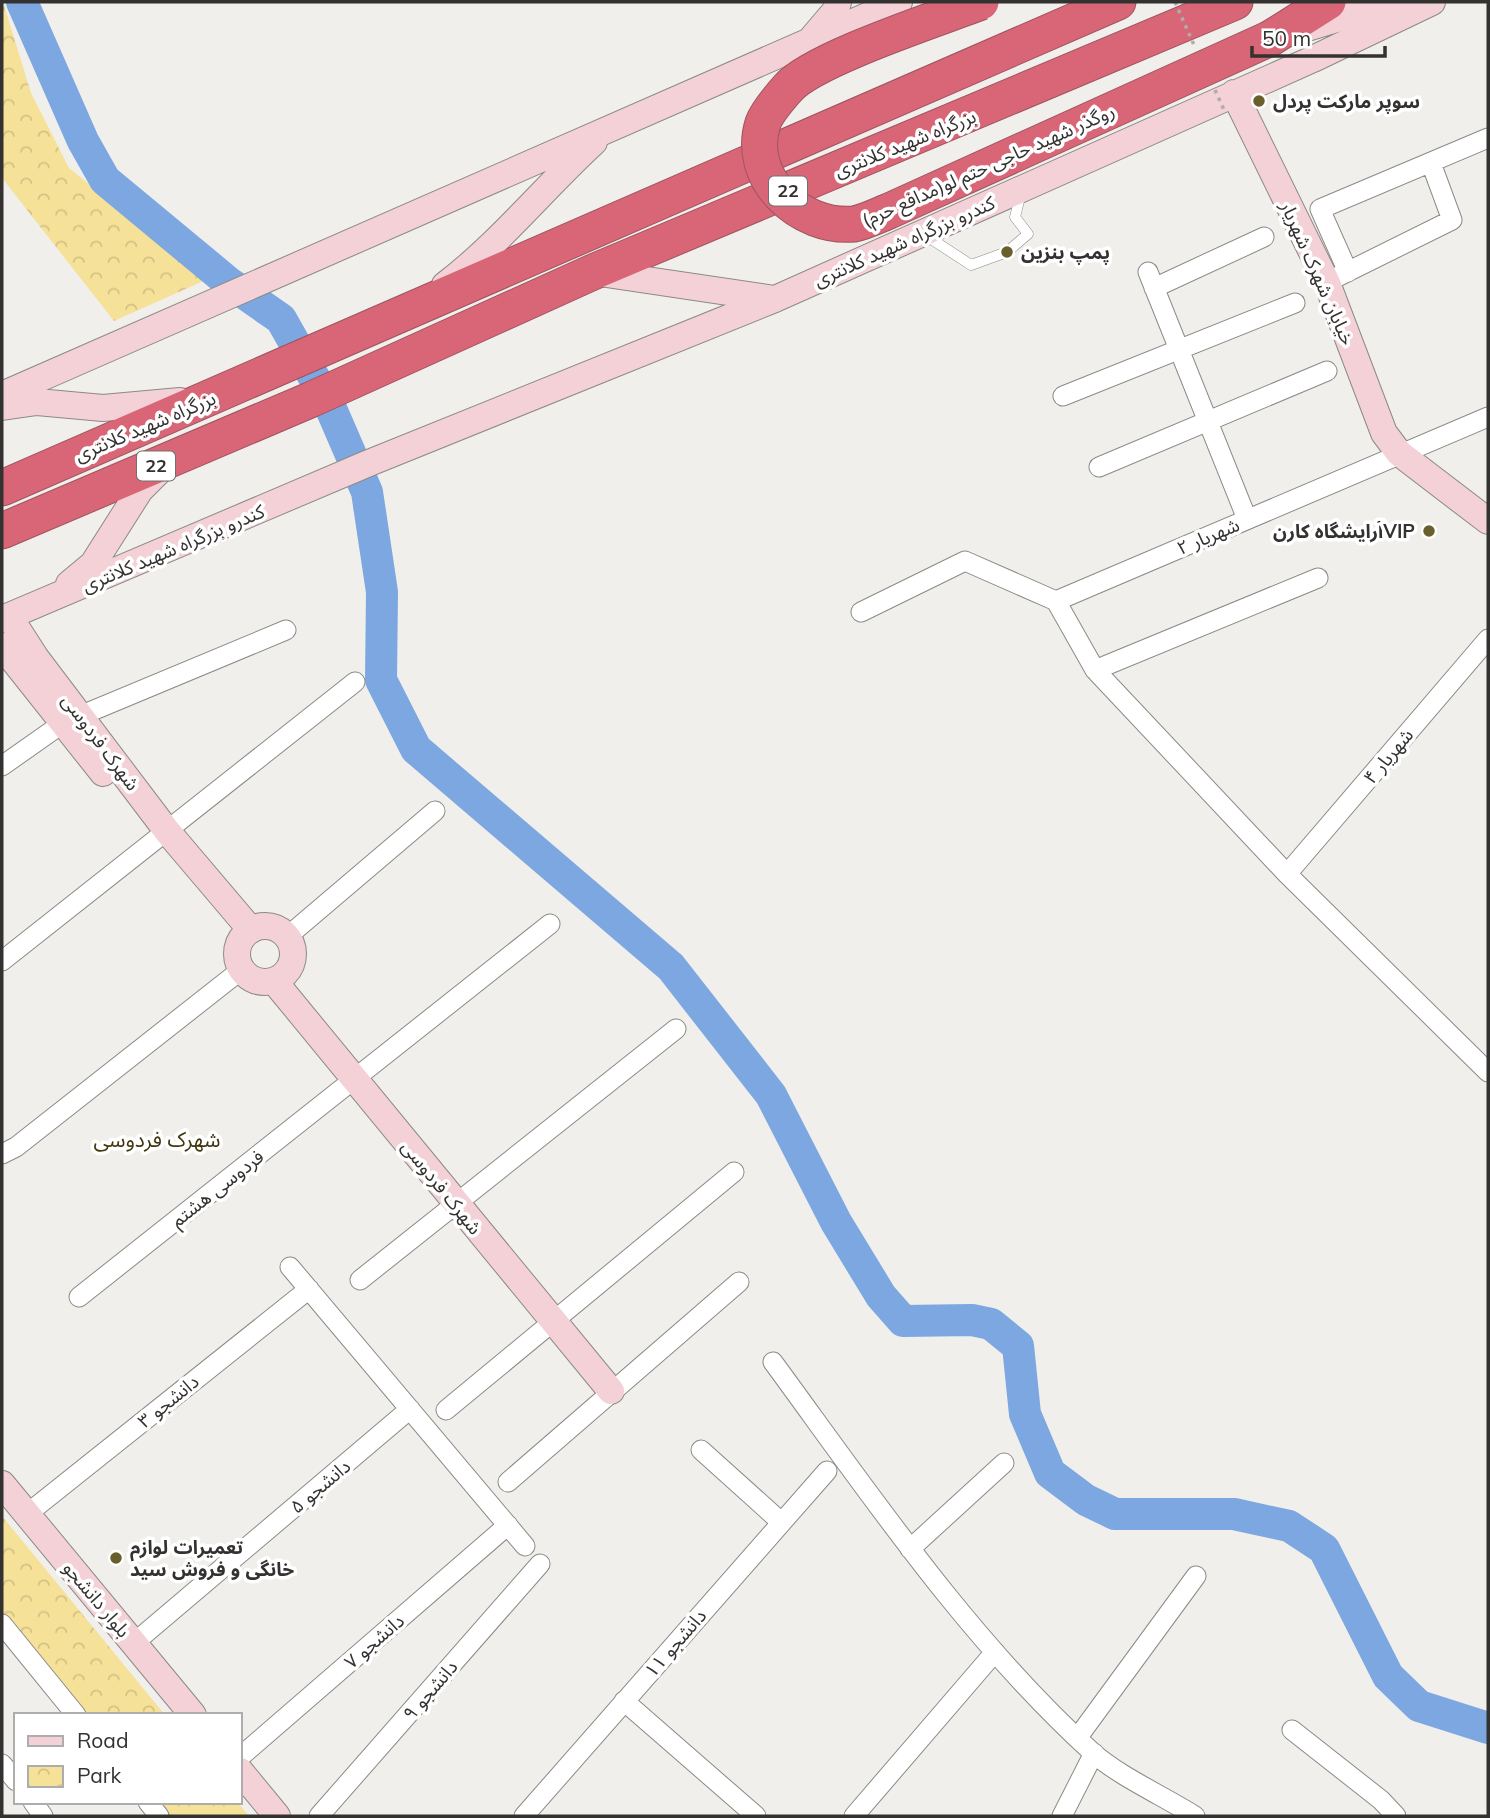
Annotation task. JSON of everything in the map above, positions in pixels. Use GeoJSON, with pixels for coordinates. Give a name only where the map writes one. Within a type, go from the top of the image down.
{"type":"FeatureCollection","features":[{"type":"Feature","properties":{"kind":"highway","name":"22"},"geometry":{"type":"LineString","coordinates":[[413,309],[1118,2]]}},
{"type":"Feature","properties":{"kind":"highway","name":"بزرگراه شهید کلانتری"},"geometry":{"type":"LineString","coordinates":[[170,460],[344,386],[593,272],[1235,2]]}},
{"type":"Feature","properties":{"kind":"highway","name":"روگذر شهید حاجی حتم لو(مدافع حرم)"},"geometry":{"type":"LineString","coordinates":[[978,3],[818,67],[789,86],[764,121],[761,137],[763,162],[779,196],[810,219],[854,224],[902,205],[1271,38],[1328,2]]}},
{"type":"Feature","properties":{"kind":"highway","name":"بزرگراه شهید کلانتری"},"geometry":{"type":"LineString","coordinates":[[2,488],[413,309]]}},
{"type":"Feature","properties":{"kind":"highway","name":"22"},"geometry":{"type":"LineString","coordinates":[[2,531],[170,460]]}},
{"type":"Feature","properties":{"kind":"main road"},"geometry":{"type":"LineString","coordinates":[[811,40],[836,10],[838,2]]}},
{"type":"Feature","properties":{"kind":"main road"},"geometry":{"type":"LineString","coordinates":[[2,395],[899,2]]}},
{"type":"Feature","properties":{"kind":"main road"},"geometry":{"type":"LineString","coordinates":[[1271,38],[1392,2]]}},
{"type":"Feature","properties":{"kind":"main road","name":"کندرو بزرگراه شهید کلانتری"},"geometry":{"type":"LineString","coordinates":[[6,617],[369,463],[775,299],[1432,2]]}},
{"type":"Feature","properties":{"kind":"main road","name":"خیابان شهرک شهریار"},"geometry":{"type":"LineString","coordinates":[[1234,93],[1338,277],[1384,433],[1399,453]]}},
{"type":"Feature","properties":{"kind":"main road"},"geometry":{"type":"LineString","coordinates":[[413,309],[483,256],[557,176],[608,129]]}},
{"type":"Feature","properties":{"kind":"main road"},"geometry":{"type":"LineString","coordinates":[[593,272],[775,299]]}},
{"type":"Feature","properties":{"kind":"main road"},"geometry":{"type":"LineString","coordinates":[[2,407],[37,402],[103,408],[141,407],[213,397]]}},
{"type":"Feature","properties":{"kind":"main road"},"geometry":{"type":"LineString","coordinates":[[1399,453],[1488,521]]}},
{"type":"Feature","properties":{"kind":"main road"},"geometry":{"type":"LineString","coordinates":[[48,601],[93,564],[140,490],[170,460]]}},
{"type":"Feature","properties":{"kind":"main road","name":"شهرک فردوسی"},"geometry":{"type":"LineString","coordinates":[[6,617],[72,720]]}},
{"type":"Feature","properties":{"kind":"main road","name":"شهرک فردوسی"},"geometry":{"type":"LineString","coordinates":[[2,646],[72,720],[245,935]]}},
{"type":"Feature","properties":{"kind":"main road"},"geometry":{"type":"LineString","coordinates":[[272,927],[288,936],[294,954],[289,971],[278,979],[252,980],[241,970],[236,955],[245,935],[272,927]]}},
{"type":"Feature","properties":{"kind":"main road","name":"شهرک فردوسی"},"geometry":{"type":"LineString","coordinates":[[278,979],[460,1202],[616,1387]]}},
{"type":"Feature","properties":{"kind":"main road","name":"بلوار دانشجو"},"geometry":{"type":"LineString","coordinates":[[2,1484],[191,1713]]}},
{"type":"Feature","properties":{"kind":"main road"},"geometry":{"type":"LineString","coordinates":[[242,1773],[277,1816]]}},
{"type":"Feature","properties":{"kind":"street"},"geometry":{"type":"LineString","coordinates":[[1430,163],[1452,220],[1338,277],[1320,209],[1488,138]]}},
{"type":"Feature","properties":{"kind":"street"},"geometry":{"type":"LineString","coordinates":[[1247,519],[1151,280],[1264,237]]}},
{"type":"Feature","properties":{"kind":"street"},"geometry":{"type":"LineString","coordinates":[[1063,396],[1295,303]]}},
{"type":"Feature","properties":{"kind":"street"},"geometry":{"type":"LineString","coordinates":[[1099,467],[1327,371]]}},
{"type":"Feature","properties":{"kind":"street","name":"۲ شهریار"},"geometry":{"type":"LineString","coordinates":[[1056,601],[1488,417]]}},
{"type":"Feature","properties":{"kind":"street"},"geometry":{"type":"LineString","coordinates":[[861,612],[965,561],[1056,601],[1095,670],[1287,874],[1488,1072]]}},
{"type":"Feature","properties":{"kind":"street"},"geometry":{"type":"LineString","coordinates":[[1095,670],[1318,579]]}},
{"type":"Feature","properties":{"kind":"street"},"geometry":{"type":"LineString","coordinates":[[4,763],[72,720],[286,630]]}},
{"type":"Feature","properties":{"kind":"street","name":"شهریار ۴"},"geometry":{"type":"LineString","coordinates":[[1287,874],[1488,639]]}},
{"type":"Feature","properties":{"kind":"street"},"geometry":{"type":"LineString","coordinates":[[2,961],[355,682]]}},
{"type":"Feature","properties":{"kind":"street"},"geometry":{"type":"LineString","coordinates":[[288,936],[435,811]]}},
{"type":"Feature","properties":{"kind":"street","name":"فردوسی هشتم"},"geometry":{"type":"LineString","coordinates":[[79,1297],[550,924]]}},
{"type":"Feature","properties":{"kind":"street"},"geometry":{"type":"LineString","coordinates":[[9,1151],[241,970]]}},
{"type":"Feature","properties":{"kind":"street"},"geometry":{"type":"LineString","coordinates":[[360,1280],[676,1029]]}},
{"type":"Feature","properties":{"kind":"street"},"geometry":{"type":"LineString","coordinates":[[446,1410],[734,1172]]}},
{"type":"Feature","properties":{"kind":"street"},"geometry":{"type":"LineString","coordinates":[[290,1266],[525,1546]]}},
{"type":"Feature","properties":{"kind":"street"},"geometry":{"type":"LineString","coordinates":[[508,1482],[739,1282]]}},
{"type":"Feature","properties":{"kind":"street","name":"دانشجو ۳"},"geometry":{"type":"LineString","coordinates":[[26,1514],[309,1289]]}},
{"type":"Feature","properties":{"kind":"street"},"geometry":{"type":"LineString","coordinates":[[774,1362],[910,1549],[995,1653],[1094,1753],[1195,1816]]}},
{"type":"Feature","properties":{"kind":"street","name":"دانشجو ۵"},"geometry":{"type":"LineString","coordinates":[[134,1643],[410,1409]]}},
{"type":"Feature","properties":{"kind":"street"},"geometry":{"type":"LineString","coordinates":[[701,1450],[781,1521]]}},
{"type":"Feature","properties":{"kind":"street"},"geometry":{"type":"LineString","coordinates":[[910,1549],[1004,1463]]}},
{"type":"Feature","properties":{"kind":"street","name":"دانشجو ۱۱"},"geometry":{"type":"LineString","coordinates":[[524,1816],[827,1471]]}},
{"type":"Feature","properties":{"kind":"street","name":"دانشجو ۷"},"geometry":{"type":"LineString","coordinates":[[242,1755],[508,1525]]}},
{"type":"Feature","properties":{"kind":"street","name":"دانشجو ۹"},"geometry":{"type":"LineString","coordinates":[[320,1816],[540,1564]]}},
{"type":"Feature","properties":{"kind":"street"},"geometry":{"type":"LineString","coordinates":[[1078,1737],[1196,1576]]}},
{"type":"Feature","properties":{"kind":"street"},"geometry":{"type":"LineString","coordinates":[[2,1624],[74,1713]]}},
{"type":"Feature","properties":{"kind":"street"},"geometry":{"type":"LineString","coordinates":[[854,1816],[995,1653]]}},
{"type":"Feature","properties":{"kind":"street"},"geometry":{"type":"LineString","coordinates":[[624,1701],[756,1816]]}},
{"type":"Feature","properties":{"kind":"street"},"geometry":{"type":"LineString","coordinates":[[1292,1730],[1375,1808],[1396,1816]]}},
{"type":"Feature","properties":{"kind":"street"},"geometry":{"type":"LineString","coordinates":[[1062,1816],[1094,1753]]}},
{"type":"Feature","properties":{"kind":"street"},"geometry":{"type":"LineString","coordinates":[[2,1764],[14,1779]]}},
{"type":"Feature","properties":{"kind":"lane"},"geometry":{"type":"LineString","coordinates":[[922,233],[971,265],[1007,252],[1028,234],[1015,217],[1022,188]]}},
{"type":"Feature","properties":{"kind":"green space"},"geometry":{"type":"Polygon","coordinates":[[[3,2],[31,93],[69,168],[208,279],[114,321],[2,178],[3,2]]]}},
{"type":"Feature","properties":{"kind":"green space"},"geometry":{"type":"Polygon","coordinates":[[[2,1516],[163,1713],[85,1713],[2,1613],[2,1516]]]}},
{"type":"Feature","properties":{"kind":"green space"},"geometry":{"type":"Polygon","coordinates":[[[161,1804],[239,1804],[249,1816],[171,1816],[161,1804]]]}},
{"type":"Feature","properties":{"kind":"waterway"},"geometry":{"type":"LineString","coordinates":[[22,2],[83,141],[105,180],[228,282],[281,319],[329,404],[367,492],[382,592],[381,680],[416,749],[671,967],[771,1095],[836,1222],[881,1296],[903,1321],[972,1320],[991,1324],[1018,1346],[1025,1414],[1050,1473],[1086,1500],[1115,1514],[1234,1514],[1289,1526],[1324,1549],[1388,1676],[1419,1706],[1488,1728]]}},
{"type":"Feature","properties":{"kind":"place","name":"سوپر مارکت پردل"},"geometry":{"type":"Point","coordinates":[1259,101]}},
{"type":"Feature","properties":{"kind":"place","name":"پمپ بنزین"},"geometry":{"type":"Point","coordinates":[1007,252]}},
{"type":"Feature","properties":{"kind":"place","name":"آرایشگاه کارنVIP"},"geometry":{"type":"Point","coordinates":[1429,531]}},
{"type":"Feature","properties":{"kind":"place","name":"تعمیرات لوازم خانگی و فروش سید"},"geometry":{"type":"Point","coordinates":[116,1558]}},
{"type":"Feature","properties":{"kind":"district","name":"شهرک فردوسی"},"geometry":{"type":"Point","coordinates":[157,1140]}}]}
